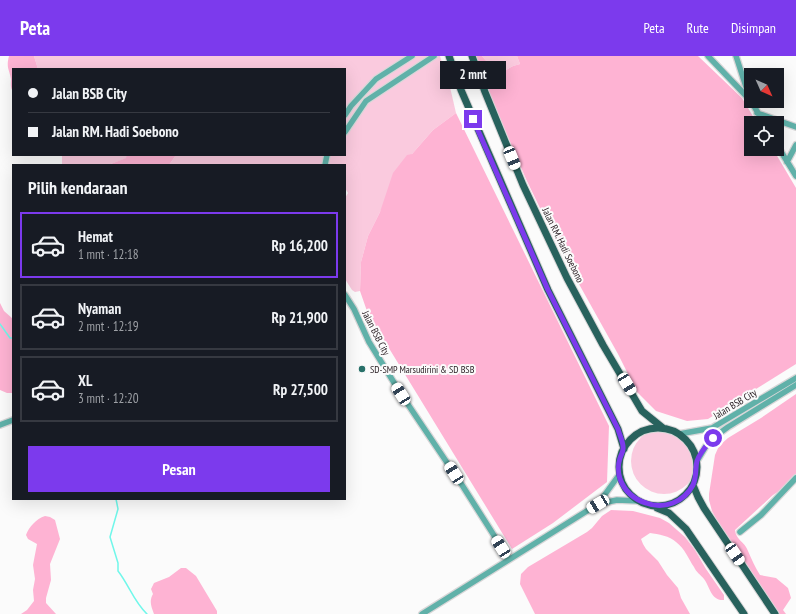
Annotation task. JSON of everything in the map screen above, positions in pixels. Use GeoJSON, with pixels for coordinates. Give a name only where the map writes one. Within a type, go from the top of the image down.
{"type":"FeatureCollection","features":[{"type":"Feature","properties":{"kind":"main road","name":"Jalan RM. Hadi Soebono"},"geometry":{"type":"LineString","coordinates":[[449,56],[461,90],[548,290],[618,429],[624,449]]}},
{"type":"Feature","properties":{"kind":"main road","name":"Jalan RM. Hadi Soebono"},"geometry":{"type":"LineString","coordinates":[[472,56],[523,185],[567,278],[604,345],[642,411],[663,428],[679,434],[689,444],[697,461]]}},
{"type":"Feature","properties":{"kind":"main road","name":"Jalan RM. Hadi Soebono"},"geometry":{"type":"LineString","coordinates":[[619,475],[620,460],[624,449],[631,439],[640,432],[663,428]]}},
{"type":"Feature","properties":{"kind":"main road"},"geometry":{"type":"LineString","coordinates":[[653,506],[665,506],[676,502],[686,494],[693,484],[697,461]]}},
{"type":"Feature","properties":{"kind":"main road"},"geometry":{"type":"LineString","coordinates":[[619,475],[626,490],[633,497],[639,501],[669,512],[686,529],[744,614]]}},
{"type":"Feature","properties":{"kind":"main road"},"geometry":{"type":"LineString","coordinates":[[693,484],[698,497],[775,614]]}},
{"type":"Feature","properties":{"kind":"street"},"geometry":{"type":"LineString","coordinates":[[346,114],[376,79],[412,56]]}},
{"type":"Feature","properties":{"kind":"street"},"geometry":{"type":"LineString","coordinates":[[351,106],[366,101],[434,56]]}},
{"type":"Feature","properties":{"kind":"street"},"geometry":{"type":"LineString","coordinates":[[708,56],[744,93]]}},
{"type":"Feature","properties":{"kind":"street"},"geometry":{"type":"LineString","coordinates":[[736,56],[744,79]]}},
{"type":"Feature","properties":{"kind":"street"},"geometry":{"type":"LineString","coordinates":[[346,131],[366,101]]}},
{"type":"Feature","properties":{"kind":"street"},"geometry":{"type":"LineString","coordinates":[[756,108],[760,116]]}},
{"type":"Feature","properties":{"kind":"street"},"geometry":{"type":"LineString","coordinates":[[758,112],[796,127]]}},
{"type":"Feature","properties":{"kind":"street"},"geometry":{"type":"LineString","coordinates":[[787,162],[796,145]]}},
{"type":"Feature","properties":{"kind":"street"},"geometry":{"type":"LineString","coordinates":[[783,156],[796,176]]}},
{"type":"Feature","properties":{"kind":"street","name":"Jalan BSB City"},"geometry":{"type":"LineString","coordinates":[[346,297],[354,309],[372,349],[457,478],[508,559]]}},
{"type":"Feature","properties":{"kind":"street","name":"Jalan BSB City"},"geometry":{"type":"LineString","coordinates":[[679,434],[712,428],[796,378]]}},
{"type":"Feature","properties":{"kind":"street","name":"Jalan BSB City"},"geometry":{"type":"LineString","coordinates":[[697,461],[713,438],[796,385]]}},
{"type":"Feature","properties":{"kind":"street"},"geometry":{"type":"LineString","coordinates":[[0,425],[12,420]]}},
{"type":"Feature","properties":{"kind":"street"},"geometry":{"type":"LineString","coordinates":[[598,504],[619,475]]}},
{"type":"Feature","properties":{"kind":"street"},"geometry":{"type":"LineString","coordinates":[[740,532],[761,515],[796,478]]}},
{"type":"Feature","properties":{"kind":"street"},"geometry":{"type":"LineString","coordinates":[[422,614],[598,504],[617,500],[639,501]]}},
{"type":"Feature","properties":{"kind":"shaded area"},"geometry":{"type":"Polygon","coordinates":[[[9,56],[34,56],[38,68],[12,68],[12,90],[8,60],[9,56]]]}},
{"type":"Feature","properties":{"kind":"shaded area"},"geometry":{"type":"Polygon","coordinates":[[[34,56],[440,56],[450,87],[456,113],[433,130],[412,154],[368,236],[361,262],[360,291],[355,292],[346,281],[346,196],[348,193],[346,190],[346,164],[170,164],[175,156],[346,156],[346,68],[38,68],[34,56]]]}},
{"type":"Feature","properties":{"kind":"shaded area"},"geometry":{"type":"Polygon","coordinates":[[[476,56],[482,56],[488,63],[506,70],[520,64],[517,56],[698,56],[742,98],[744,101],[744,108],[748,108],[753,116],[744,116],[744,156],[777,156],[796,188],[796,364],[708,419],[687,421],[656,411],[637,392],[618,354],[560,250],[526,179],[480,72],[476,56]]]}},
{"type":"Feature","properties":{"kind":"shaded area"},"geometry":{"type":"Polygon","coordinates":[[[482,56],[517,56],[520,64],[506,70],[488,63],[482,56]]]}},
{"type":"Feature","properties":{"kind":"shaded area"},"geometry":{"type":"Polygon","coordinates":[[[456,113],[609,426],[607,482],[553,523],[512,549],[368,314],[360,291],[361,262],[368,236],[380,212],[393,173],[407,155],[412,154],[433,130],[456,113]]]}},
{"type":"Feature","properties":{"kind":"shaded area"},"geometry":{"type":"Polygon","coordinates":[[[62,156],[127,156],[127,158],[111,164],[62,164],[62,156]]]}},
{"type":"Feature","properties":{"kind":"shaded area"},"geometry":{"type":"Polygon","coordinates":[[[127,156],[175,156],[170,164],[111,164],[126,158],[127,156]]]}},
{"type":"Feature","properties":{"kind":"shaded area"},"geometry":{"type":"Polygon","coordinates":[[[0,303],[4,311],[12,318],[12,393],[7,393],[0,390],[0,303]]]}},
{"type":"Feature","properties":{"kind":"shaded area"},"geometry":{"type":"Polygon","coordinates":[[[796,394],[796,480],[773,495],[735,530],[737,536],[747,548],[760,575],[776,578],[788,588],[791,598],[783,610],[786,614],[777,614],[722,530],[712,511],[709,494],[715,455],[719,446],[728,438],[796,394]]]}},
{"type":"Feature","properties":{"kind":"shaded area"},"geometry":{"type":"Polygon","coordinates":[[[664,428],[676,431],[687,438],[694,449],[697,461],[694,473],[687,484],[676,491],[664,494],[652,491],[641,484],[634,473],[631,461],[634,449],[641,438],[652,431],[664,428]]]}},
{"type":"Feature","properties":{"kind":"shaded area"},"geometry":{"type":"Polygon","coordinates":[[[611,510],[633,511],[660,518],[669,523],[685,537],[695,550],[724,595],[724,600],[716,598],[711,593],[704,579],[679,545],[667,537],[650,533],[641,539],[643,544],[678,588],[681,598],[690,614],[535,614],[520,584],[521,574],[528,567],[587,532],[602,516],[611,510]]]}},
{"type":"Feature","properties":{"kind":"shaded area"},"geometry":{"type":"Polygon","coordinates":[[[45,516],[55,520],[60,539],[50,564],[51,580],[46,598],[46,603],[56,614],[21,614],[27,610],[34,601],[33,590],[35,579],[33,565],[37,544],[28,539],[26,535],[33,524],[45,516]]]}},
{"type":"Feature","properties":{"kind":"shaded area"},"geometry":{"type":"Polygon","coordinates":[[[181,568],[186,568],[196,576],[217,611],[217,614],[154,614],[151,606],[153,594],[151,589],[154,583],[169,577],[181,568]]]}},
{"type":"Feature","properties":{"kind":"waterway"},"geometry":{"type":"LineString","coordinates":[[0,324],[10,338],[12,338]]}},
{"type":"Feature","properties":{"kind":"waterway"},"geometry":{"type":"LineString","coordinates":[[116,500],[118,509],[110,537],[118,563],[118,571],[142,609],[147,614]]}},
{"type":"Feature","properties":{"kind":"place","name":"SD-SMP Marsudirini & SD BSB"},"geometry":{"type":"Point","coordinates":[362,369]}},
{"type":"Feature","properties":{"kind":"route"},"geometry":{"type":"LineString","coordinates":[[473,119],[548,290],[618,429],[624,449],[620,460],[619,475],[626,490],[639,501],[653,506],[665,506],[676,502],[686,494],[693,484],[697,461],[713,438]]}}]}
